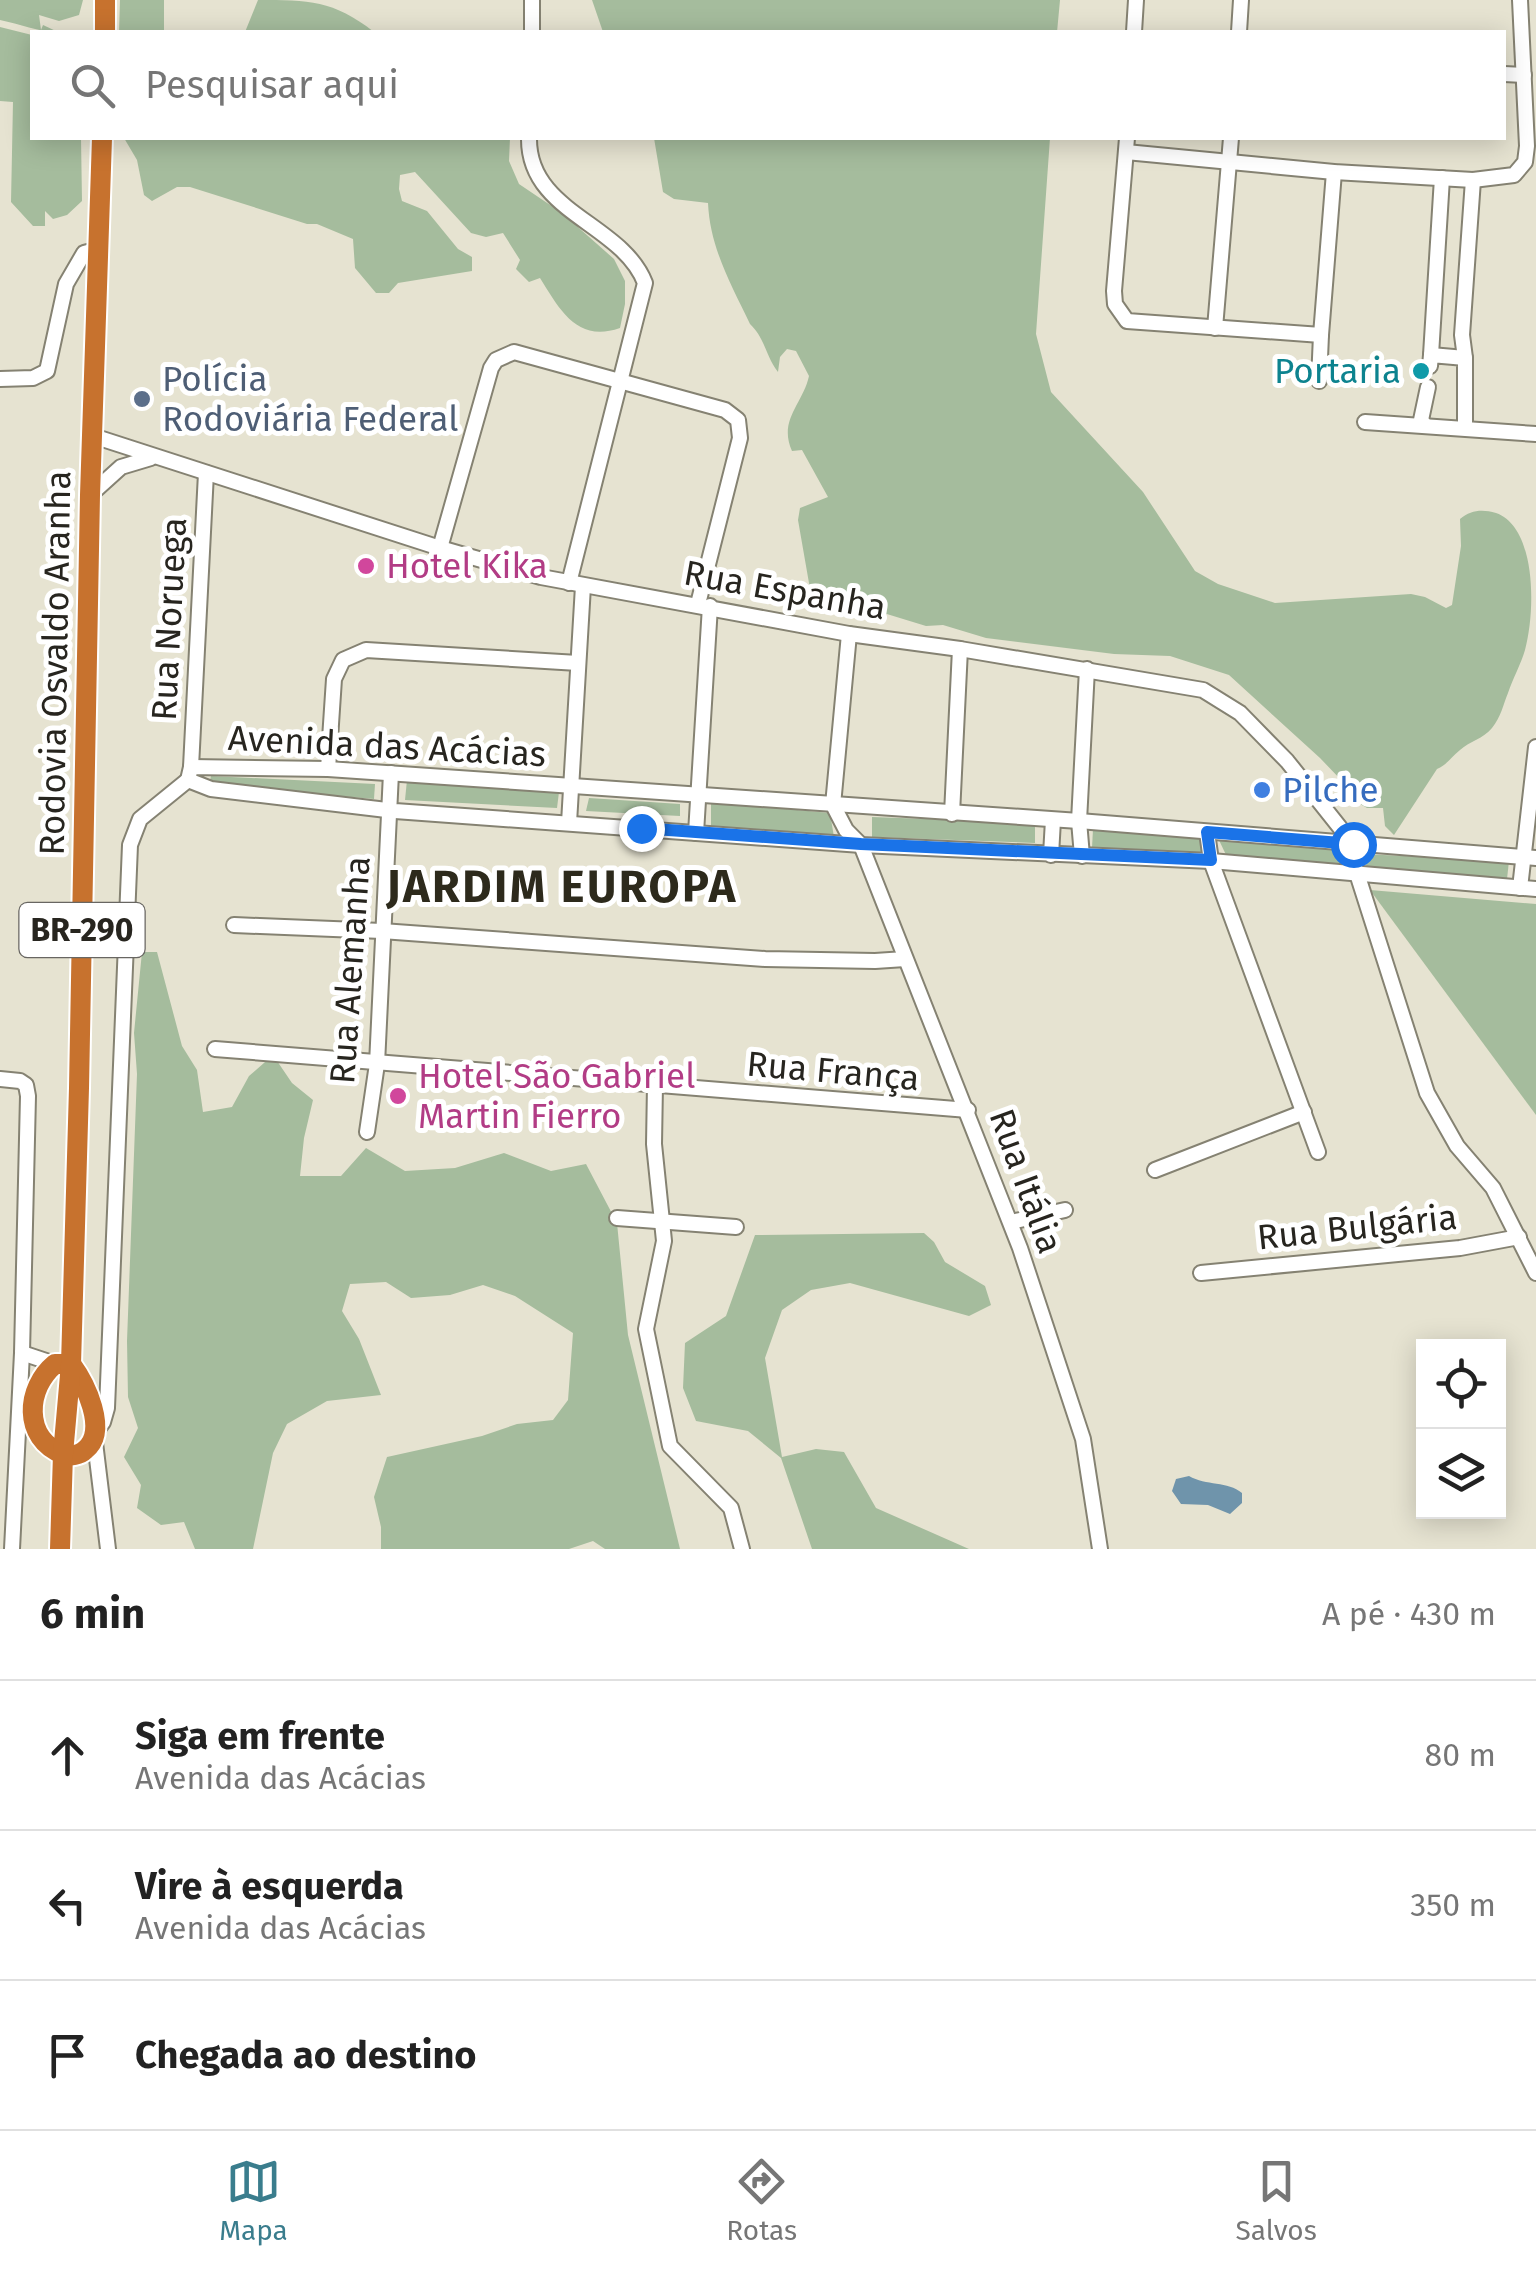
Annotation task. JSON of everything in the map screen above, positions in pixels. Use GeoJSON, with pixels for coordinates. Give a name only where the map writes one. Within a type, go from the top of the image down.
{"type":"FeatureCollection","features":[{"type":"Feature","properties":{"kind":"highway"},"geometry":{"type":"LineString","coordinates":[[104,30],[105,0]]}},
{"type":"Feature","properties":{"kind":"highway","name":"Rodovia Osvaldo Aranha"},"geometry":{"type":"LineString","coordinates":[[60,1549],[102,140]]}},
{"type":"Feature","properties":{"kind":"highway"},"geometry":{"type":"LineString","coordinates":[[63,1364],[88,1394],[94,1417],[94,1434],[83,1452],[63,1454],[39,1433],[25,1403],[38,1381],[63,1364]]}},
{"type":"Feature","properties":{"kind":"street"},"geometry":{"type":"LineString","coordinates":[[532,0],[532,30]]}},
{"type":"Feature","properties":{"kind":"street"},"geometry":{"type":"LineString","coordinates":[[1134,30],[1136,0]]}},
{"type":"Feature","properties":{"kind":"street"},"geometry":{"type":"LineString","coordinates":[[1239,30],[1240,0]]}},
{"type":"Feature","properties":{"kind":"street"},"geometry":{"type":"LineString","coordinates":[[1322,335],[1128,321],[1120,314],[1114,291],[1126,145],[1228,162],[1334,172],[1473,180],[1514,175],[1524,162],[1528,146],[1520,0]]}},
{"type":"Feature","properties":{"kind":"street"},"geometry":{"type":"LineString","coordinates":[[1506,74],[1524,75]]}},
{"type":"Feature","properties":{"kind":"street"},"geometry":{"type":"LineString","coordinates":[[1215,328],[1230,140]]}},
{"type":"Feature","properties":{"kind":"street"},"geometry":{"type":"LineString","coordinates":[[529,141],[532,167],[559,201],[628,254],[646,283],[576,584],[578,663],[569,824]]}},
{"type":"Feature","properties":{"kind":"street"},"geometry":{"type":"LineString","coordinates":[[1318,381],[1334,172]]}},
{"type":"Feature","properties":{"kind":"street"},"geometry":{"type":"LineString","coordinates":[[1442,178],[1431,361],[1465,358]]}},
{"type":"Feature","properties":{"kind":"street"},"geometry":{"type":"LineString","coordinates":[[1465,428],[1462,335],[1473,180]]}},
{"type":"Feature","properties":{"kind":"street"},"geometry":{"type":"LineString","coordinates":[[0,379],[33,378],[47,371],[66,284],[84,253],[99,249]]}},
{"type":"Feature","properties":{"kind":"street"},"geometry":{"type":"LineString","coordinates":[[440,548],[492,368],[504,354],[514,352],[726,410],[738,420],[740,438],[704,605],[696,833]]}},
{"type":"Feature","properties":{"kind":"street"},"geometry":{"type":"LineString","coordinates":[[1424,424],[1421,420],[1428,387]]}},
{"type":"Feature","properties":{"kind":"street"},"geometry":{"type":"LineString","coordinates":[[1365,422],[1536,434]]}},
{"type":"Feature","properties":{"kind":"street","name":"Rua Espanha"},"geometry":{"type":"LineString","coordinates":[[93,436],[440,548],[576,584],[850,634],[960,648],[1202,690],[1240,713],[1287,761],[1353,844]]}},
{"type":"Feature","properties":{"kind":"street"},"geometry":{"type":"LineString","coordinates":[[90,495],[121,467],[156,457]]}},
{"type":"Feature","properties":{"kind":"street","name":"Rua Noruega"},"geometry":{"type":"LineString","coordinates":[[190,774],[206,473]]}},
{"type":"Feature","properties":{"kind":"street"},"geometry":{"type":"LineString","coordinates":[[833,805],[850,634]]}},
{"type":"Feature","properties":{"kind":"street"},"geometry":{"type":"LineString","coordinates":[[952,814],[960,648]]}},
{"type":"Feature","properties":{"kind":"street"},"geometry":{"type":"LineString","coordinates":[[328,769],[334,679],[342,660],[366,650],[578,663]]}},
{"type":"Feature","properties":{"kind":"street"},"geometry":{"type":"LineString","coordinates":[[1082,856],[1079,821],[1087,669]]}},
{"type":"Feature","properties":{"kind":"street"},"geometry":{"type":"LineString","coordinates":[[1530,857],[1536,747]]}},
{"type":"Feature","properties":{"kind":"street","name":"Avenida das Acácias"},"geometry":{"type":"LineString","coordinates":[[328,769],[1530,857],[1526,884],[1356,868],[861,844],[390,810],[211,788],[190,774],[328,769]]}},
{"type":"Feature","properties":{"kind":"street","name":"Rua Alemanha"},"geometry":{"type":"LineString","coordinates":[[367,1132],[377,1064],[391,773]]}},
{"type":"Feature","properties":{"kind":"street"},"geometry":{"type":"LineString","coordinates":[[108,1549],[94,1434],[107,1408],[130,846],[140,819],[190,774]]}},
{"type":"Feature","properties":{"kind":"street","name":"Rua Itália"},"geometry":{"type":"LineString","coordinates":[[833,805],[846,830],[861,844],[1011,1222],[1083,1438],[1100,1549]]}},
{"type":"Feature","properties":{"kind":"street"},"geometry":{"type":"LineString","coordinates":[[1051,855],[1052,820]]}},
{"type":"Feature","properties":{"kind":"street"},"geometry":{"type":"LineString","coordinates":[[1207,832],[1211,860],[1318,1152]]}},
{"type":"Feature","properties":{"kind":"street"},"geometry":{"type":"LineString","coordinates":[[1353,844],[1356,868],[1427,1093],[1457,1146],[1493,1188],[1536,1273]]}},
{"type":"Feature","properties":{"kind":"street"},"geometry":{"type":"LineString","coordinates":[[234,925],[382,931],[766,958],[905,959]]}},
{"type":"Feature","properties":{"kind":"street","name":"Rua França"},"geometry":{"type":"LineString","coordinates":[[214,1048],[968,1110]]}},
{"type":"Feature","properties":{"kind":"street"},"geometry":{"type":"LineString","coordinates":[[0,1079],[20,1081],[26,1085],[28,1096],[22,1353],[25,1403],[12,1549]]}},
{"type":"Feature","properties":{"kind":"street"},"geometry":{"type":"LineString","coordinates":[[656,1085],[654,1144],[664,1221],[661,1265],[646,1330],[670,1446],[730,1508],[742,1549]]}},
{"type":"Feature","properties":{"kind":"street"},"geometry":{"type":"LineString","coordinates":[[1156,1170],[1304,1112]]}},
{"type":"Feature","properties":{"kind":"street"},"geometry":{"type":"LineString","coordinates":[[1011,1222],[1066,1210]]}},
{"type":"Feature","properties":{"kind":"street"},"geometry":{"type":"LineString","coordinates":[[617,1218],[736,1227]]}},
{"type":"Feature","properties":{"kind":"street","name":"Rua Bulgária"},"geometry":{"type":"LineString","coordinates":[[1201,1273],[1460,1248],[1519,1236]]}},
{"type":"Feature","properties":{"kind":"street"},"geometry":{"type":"LineString","coordinates":[[22,1353],[63,1364]]}},
{"type":"Feature","properties":{"kind":"green space"},"geometry":{"type":"Polygon","coordinates":[[[0,0],[83,0],[79,15],[59,21],[39,15],[41,30],[0,20],[0,0]]]}},
{"type":"Feature","properties":{"kind":"green space"},"geometry":{"type":"Polygon","coordinates":[[[120,0],[164,0],[164,30],[119,30],[120,0]]]}},
{"type":"Feature","properties":{"kind":"green space"},"geometry":{"type":"Polygon","coordinates":[[[258,0],[292,0],[333,8],[371,30],[246,30],[258,0]]]}},
{"type":"Feature","properties":{"kind":"green space"},"geometry":{"type":"Polygon","coordinates":[[[592,0],[1060,0],[1057,30],[602,30],[592,0]]]}},
{"type":"Feature","properties":{"kind":"green space"},"geometry":{"type":"Polygon","coordinates":[[[0,27],[30,34],[30,140],[81,140],[82,201],[67,215],[53,219],[45,211],[45,226],[33,226],[11,202],[13,102],[0,101],[0,27]]]}},
{"type":"Feature","properties":{"kind":"green space"},"geometry":{"type":"Polygon","coordinates":[[[125,140],[510,140],[509,161],[519,184],[562,213],[614,259],[625,281],[620,328],[592,331],[571,321],[540,278],[529,282],[516,269],[520,260],[503,233],[486,237],[471,233],[415,172],[400,175],[402,201],[427,211],[458,249],[472,257],[472,271],[398,283],[389,293],[376,293],[355,268],[353,239],[317,224],[190,187],[177,187],[152,201],[144,195],[137,160],[125,140]]]}},
{"type":"Feature","properties":{"kind":"green space"},"geometry":{"type":"Polygon","coordinates":[[[654,140],[1050,140],[1036,334],[1051,392],[1143,492],[1195,571],[1218,584],[1275,603],[1411,594],[1446,608],[1452,605],[1461,546],[1460,519],[1481,511],[1496,513],[1509,521],[1526,552],[1531,613],[1523,655],[1495,724],[1437,769],[1394,835],[1385,826],[1383,808],[1367,808],[1355,801],[1320,758],[1229,675],[1170,656],[1114,654],[986,638],[877,611],[862,617],[839,616],[813,606],[798,520],[800,508],[828,497],[802,450],[792,451],[788,440],[790,421],[809,376],[796,351],[787,349],[780,357],[778,372],[774,366],[723,265],[708,203],[674,199],[663,192],[654,140]]]}},
{"type":"Feature","properties":{"kind":"green space"},"geometry":{"type":"Polygon","coordinates":[[[211,776],[375,784],[374,799],[209,785],[211,776]]]}},
{"type":"Feature","properties":{"kind":"green space"},"geometry":{"type":"Polygon","coordinates":[[[407,780],[559,792],[557,808],[405,800],[407,780]]]}},
{"type":"Feature","properties":{"kind":"green space"},"geometry":{"type":"Polygon","coordinates":[[[589,798],[680,804],[680,816],[586,811],[589,798]]]}},
{"type":"Feature","properties":{"kind":"green space"},"geometry":{"type":"Polygon","coordinates":[[[711,802],[830,813],[834,837],[711,827],[711,802]]]}},
{"type":"Feature","properties":{"kind":"green space"},"geometry":{"type":"Polygon","coordinates":[[[872,817],[1035,823],[1035,843],[872,837],[872,817]]]}},
{"type":"Feature","properties":{"kind":"green space"},"geometry":{"type":"Polygon","coordinates":[[[1093,829],[1204,835],[1203,854],[1092,848],[1093,829]]]}},
{"type":"Feature","properties":{"kind":"green space"},"geometry":{"type":"Polygon","coordinates":[[[1218,838],[1341,849],[1345,865],[1227,857],[1218,838]]]}},
{"type":"Feature","properties":{"kind":"green space"},"geometry":{"type":"Polygon","coordinates":[[[1362,854],[1509,861],[1507,879],[1367,867],[1362,854]]]}},
{"type":"Feature","properties":{"kind":"green space"},"geometry":{"type":"Polygon","coordinates":[[[1370,890],[1536,904],[1536,1115],[1370,890]]]}},
{"type":"Feature","properties":{"kind":"green space"},"geometry":{"type":"Polygon","coordinates":[[[142,952],[157,952],[182,1046],[197,1070],[203,1112],[232,1107],[249,1076],[273,1055],[292,1083],[313,1100],[300,1176],[341,1176],[366,1148],[405,1171],[455,1168],[504,1153],[551,1171],[586,1164],[617,1223],[628,1335],[680,1549],[605,1549],[593,1541],[569,1549],[381,1549],[374,1497],[387,1457],[482,1436],[517,1424],[553,1420],[568,1400],[573,1333],[515,1296],[483,1285],[450,1295],[411,1298],[386,1282],[350,1284],[342,1311],[359,1339],[381,1395],[327,1401],[287,1424],[273,1453],[253,1549],[195,1549],[184,1522],[161,1525],[137,1508],[141,1485],[124,1457],[138,1428],[128,1397],[127,1341],[137,1074],[134,1033],[142,952]]]}},
{"type":"Feature","properties":{"kind":"green space"},"geometry":{"type":"Polygon","coordinates":[[[924,1233],[945,1262],[985,1286],[991,1305],[969,1316],[850,1283],[811,1290],[782,1310],[765,1358],[782,1457],[816,1449],[844,1452],[876,1508],[969,1549],[812,1549],[781,1458],[748,1431],[696,1421],[683,1388],[685,1343],[726,1316],[755,1235],[924,1233]]]}},
{"type":"Feature","properties":{"kind":"water"},"geometry":{"type":"Polygon","coordinates":[[[1189,1476],[1236,1489],[1242,1493],[1242,1503],[1230,1514],[1208,1505],[1181,1504],[1172,1491],[1176,1479],[1189,1476]]]}},
{"type":"Feature","properties":{"kind":"place","name":"Portaria"},"geometry":{"type":"Point","coordinates":[1421,371]}},
{"type":"Feature","properties":{"kind":"place","name":"Polícia Rodoviária Federal"},"geometry":{"type":"Point","coordinates":[142,399]}},
{"type":"Feature","properties":{"kind":"place","name":"Hotel Kika"},"geometry":{"type":"Point","coordinates":[366,566]}},
{"type":"Feature","properties":{"kind":"place","name":"Pilche"},"geometry":{"type":"Point","coordinates":[1262,790]}},
{"type":"Feature","properties":{"kind":"place","name":"Hotel São Gabriel Martin Fierro"},"geometry":{"type":"Point","coordinates":[398,1096]}},
{"type":"Feature","properties":{"kind":"district","name":"JARDIM EUROPA"},"geometry":{"type":"Point","coordinates":[562,887]}},
{"type":"Feature","properties":{"kind":"route"},"geometry":{"type":"LineString","coordinates":[[641,828],[1101,858],[1211,860],[1207,832],[1353,844]]}}]}
